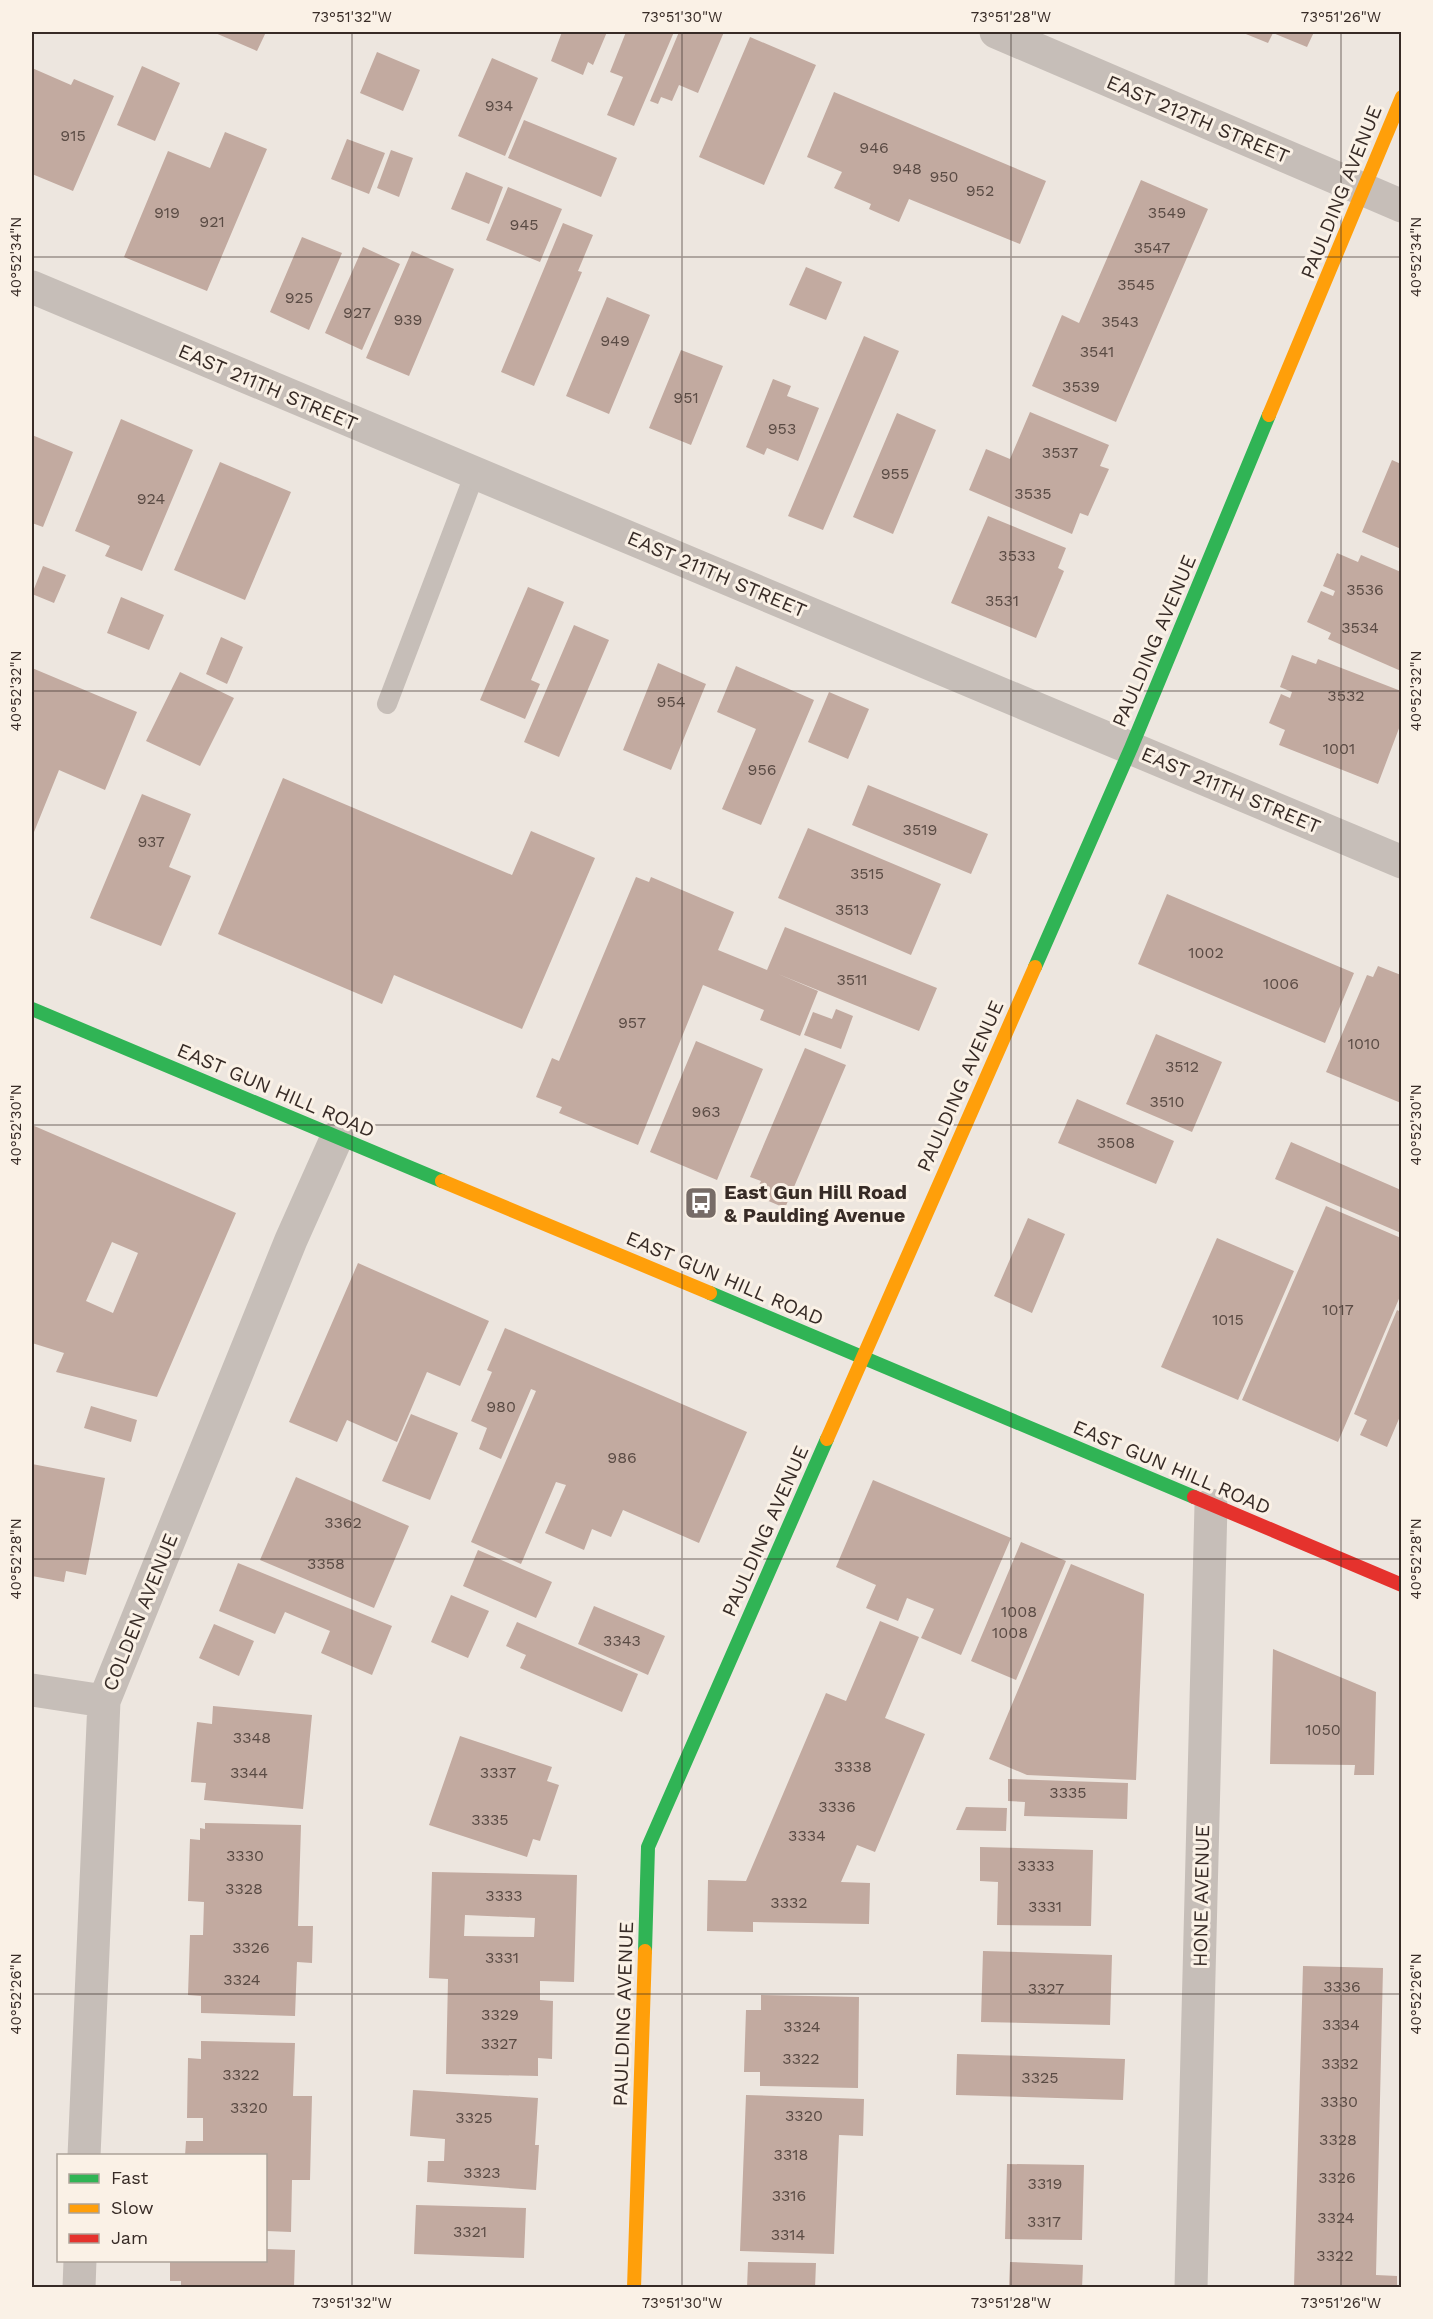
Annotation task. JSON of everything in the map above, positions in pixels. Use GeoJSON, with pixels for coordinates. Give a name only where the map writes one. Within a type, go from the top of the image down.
{"type":"FeatureCollection","features":[{"type":"Feature","properties":{"kind":"street","name":"EAST 212TH STREET"},"geometry":{"type":"LineString","coordinates":[[996,32],[1401,206]]}},
{"type":"Feature","properties":{"kind":"street","name":"PAULDING AVENUE"},"geometry":{"type":"LineString","coordinates":[[634,2288],[648,1846],[1131,748],[1401,97]]}},
{"type":"Feature","properties":{"kind":"street","name":"EAST 211TH STREET"},"geometry":{"type":"LineString","coordinates":[[32,287],[1401,862]]}},
{"type":"Feature","properties":{"kind":"street","name":"EAST GUN HILL ROAD"},"geometry":{"type":"LineString","coordinates":[[32,1009],[862,1356],[1401,1585]]}},
{"type":"Feature","properties":{"kind":"street","name":"COLDEN AVENUE"},"geometry":{"type":"LineString","coordinates":[[84,2154],[104,1701],[291,1240],[337,1137]]}},
{"type":"Feature","properties":{"kind":"street","name":"HONE AVENUE"},"geometry":{"type":"LineString","coordinates":[[1191,2288],[1211,1505]]}},
{"type":"Feature","properties":{"kind":"street"},"geometry":{"type":"LineString","coordinates":[[32,1690],[104,1701]]}},
{"type":"Feature","properties":{"kind":"street"},"geometry":{"type":"LineString","coordinates":[[78,2288],[80,2262]]}},
{"type":"Feature","properties":{"kind":"lane"},"geometry":{"type":"LineString","coordinates":[[387,704],[475,473]]}},
{"type":"Feature","properties":{"kind":"building"},"geometry":{"type":"Polygon","coordinates":[[[213,32],[266,32],[257,51],[213,32]]]}},
{"type":"Feature","properties":{"kind":"building"},"geometry":{"type":"Polygon","coordinates":[[[562,32],[607,32],[593,65],[588,62],[583,75],[551,61],[562,32]]]}},
{"type":"Feature","properties":{"kind":"building"},"geometry":{"type":"Polygon","coordinates":[[[626,32],[674,32],[634,126],[607,115],[623,77],[610,72],[626,32]]]}},
{"type":"Feature","properties":{"kind":"building"},"geometry":{"type":"Polygon","coordinates":[[[679,32],[724,32],[698,93],[679,85],[672,101],[661,97],[658,104],[650,101],[679,32]]]}},
{"type":"Feature","properties":{"kind":"building"},"geometry":{"type":"Polygon","coordinates":[[[1241,32],[1314,32],[1307,47],[1273,33],[1268,43],[1241,32]]]}},
{"type":"Feature","properties":{"kind":"building"},"geometry":{"type":"Polygon","coordinates":[[[750,37],[816,65],[764,185],[699,157],[750,37]]]}},
{"type":"Feature","properties":{"kind":"building"},"geometry":{"type":"Polygon","coordinates":[[[377,52],[420,70],[403,111],[360,93],[377,52]]]}},
{"type":"Feature","properties":{"kind":"building"},"geometry":{"type":"Polygon","coordinates":[[[492,58],[538,78],[505,156],[458,136],[492,58]]]}},
{"type":"Feature","properties":{"kind":"building"},"geometry":{"type":"Polygon","coordinates":[[[142,66],[180,83],[155,141],[117,125],[142,66]]]}},
{"type":"Feature","properties":{"kind":"building"},"geometry":{"type":"Polygon","coordinates":[[[32,68],[71,85],[74,79],[114,96],[73,191],[32,174],[32,68]]]}},
{"type":"Feature","properties":{"kind":"building"},"geometry":{"type":"Polygon","coordinates":[[[834,92],[1046,181],[1020,244],[909,199],[899,222],[869,209],[871,204],[834,188],[842,172],[807,157],[834,92]]]}},
{"type":"Feature","properties":{"kind":"building"},"geometry":{"type":"Polygon","coordinates":[[[524,120],[617,158],[601,197],[508,158],[524,120]]]}},
{"type":"Feature","properties":{"kind":"building"},"geometry":{"type":"Polygon","coordinates":[[[225,132],[267,149],[207,291],[124,257],[168,151],[210,168],[225,132]]]}},
{"type":"Feature","properties":{"kind":"building"},"geometry":{"type":"Polygon","coordinates":[[[347,139],[385,153],[369,194],[331,179],[347,139]]]}},
{"type":"Feature","properties":{"kind":"building"},"geometry":{"type":"Polygon","coordinates":[[[391,150],[413,158],[399,197],[377,188],[391,150]]]}},
{"type":"Feature","properties":{"kind":"building"},"geometry":{"type":"Polygon","coordinates":[[[466,172],[503,187],[489,224],[451,209],[466,172]]]}},
{"type":"Feature","properties":{"kind":"building"},"geometry":{"type":"Polygon","coordinates":[[[1141,180],[1208,209],[1116,422],[1032,386],[1062,315],[1079,323],[1141,180]]]}},
{"type":"Feature","properties":{"kind":"building"},"geometry":{"type":"Polygon","coordinates":[[[508,187],[562,209],[540,262],[486,240],[508,187]]]}},
{"type":"Feature","properties":{"kind":"building"},"geometry":{"type":"Polygon","coordinates":[[[563,223],[593,235],[578,271],[582,272],[534,386],[501,372],[563,223]]]}},
{"type":"Feature","properties":{"kind":"building"},"geometry":{"type":"Polygon","coordinates":[[[302,237],[342,253],[309,330],[270,312],[302,237]]]}},
{"type":"Feature","properties":{"kind":"building"},"geometry":{"type":"Polygon","coordinates":[[[363,247],[400,264],[362,350],[325,333],[363,247]]]}},
{"type":"Feature","properties":{"kind":"building"},"geometry":{"type":"Polygon","coordinates":[[[412,251],[454,269],[409,376],[366,358],[412,251]]]}},
{"type":"Feature","properties":{"kind":"building"},"geometry":{"type":"Polygon","coordinates":[[[806,267],[842,282],[826,320],[789,305],[806,267]]]}},
{"type":"Feature","properties":{"kind":"building"},"geometry":{"type":"Polygon","coordinates":[[[607,297],[650,315],[609,414],[566,396],[607,297]]]}},
{"type":"Feature","properties":{"kind":"building"},"geometry":{"type":"Polygon","coordinates":[[[864,336],[899,351],[823,530],[788,516],[864,336]]]}},
{"type":"Feature","properties":{"kind":"building"},"geometry":{"type":"Polygon","coordinates":[[[681,350],[723,366],[691,445],[649,428],[681,350]]]}},
{"type":"Feature","properties":{"kind":"building"},"geometry":{"type":"Polygon","coordinates":[[[773,379],[791,386],[787,396],[819,408],[798,461],[767,448],[764,455],[746,447],[773,379]]]}},
{"type":"Feature","properties":{"kind":"building"},"geometry":{"type":"Polygon","coordinates":[[[1030,412],[1109,445],[1100,466],[1109,469],[1088,516],[1080,513],[1072,534],[969,490],[986,449],[1010,459],[1030,412]]]}},
{"type":"Feature","properties":{"kind":"building"},"geometry":{"type":"Polygon","coordinates":[[[897,413],[936,430],[893,534],[853,517],[897,413]]]}},
{"type":"Feature","properties":{"kind":"building"},"geometry":{"type":"Polygon","coordinates":[[[121,419],[193,450],[142,571],[105,556],[110,546],[75,531],[121,419]]]}},
{"type":"Feature","properties":{"kind":"building"},"geometry":{"type":"Polygon","coordinates":[[[32,435],[73,452],[43,527],[32,523],[32,435]]]}},
{"type":"Feature","properties":{"kind":"building"},"geometry":{"type":"Polygon","coordinates":[[[1392,460],[1401,464],[1401,549],[1362,532],[1392,460]]]}},
{"type":"Feature","properties":{"kind":"building"},"geometry":{"type":"Polygon","coordinates":[[[220,462],[291,492],[245,600],[174,570],[220,462]]]}},
{"type":"Feature","properties":{"kind":"building"},"geometry":{"type":"Polygon","coordinates":[[[988,516],[1066,548],[1058,568],[1064,571],[1036,638],[951,603],[988,516]]]}},
{"type":"Feature","properties":{"kind":"building"},"geometry":{"type":"Polygon","coordinates":[[[1337,553],[1358,562],[1361,555],[1401,572],[1401,671],[1328,639],[1331,633],[1307,622],[1321,591],[1333,596],[1335,591],[1323,586],[1337,553]]]}},
{"type":"Feature","properties":{"kind":"building"},"geometry":{"type":"Polygon","coordinates":[[[43,566],[66,575],[54,603],[32,594],[43,566]]]}},
{"type":"Feature","properties":{"kind":"building"},"geometry":{"type":"Polygon","coordinates":[[[528,587],[564,602],[531,680],[540,684],[525,719],[480,700],[528,587]]]}},
{"type":"Feature","properties":{"kind":"building"},"geometry":{"type":"Polygon","coordinates":[[[121,597],[164,615],[149,650],[107,633],[121,597]]]}},
{"type":"Feature","properties":{"kind":"building"},"geometry":{"type":"Polygon","coordinates":[[[574,625],[609,640],[559,757],[524,742],[574,625]]]}},
{"type":"Feature","properties":{"kind":"building"},"geometry":{"type":"Polygon","coordinates":[[[221,637],[243,647],[227,684],[206,674],[221,637]]]}},
{"type":"Feature","properties":{"kind":"building"},"geometry":{"type":"Polygon","coordinates":[[[1292,655],[1316,664],[1318,659],[1401,691],[1401,723],[1378,784],[1279,745],[1285,730],[1269,723],[1281,694],[1290,698],[1292,692],[1280,687],[1292,655]]]}},
{"type":"Feature","properties":{"kind":"building"},"geometry":{"type":"Polygon","coordinates":[[[658,663],[706,684],[671,770],[623,750],[658,663]]]}},
{"type":"Feature","properties":{"kind":"building"},"geometry":{"type":"Polygon","coordinates":[[[736,666],[814,700],[761,825],[722,809],[756,729],[717,712],[736,666]]]}},
{"type":"Feature","properties":{"kind":"building"},"geometry":{"type":"Polygon","coordinates":[[[32,668],[137,712],[105,790],[59,770],[32,837],[32,668]]]}},
{"type":"Feature","properties":{"kind":"building"},"geometry":{"type":"Polygon","coordinates":[[[180,672],[234,698],[200,766],[146,741],[180,672]]]}},
{"type":"Feature","properties":{"kind":"building"},"geometry":{"type":"Polygon","coordinates":[[[829,692],[869,709],[848,759],[808,742],[829,692]]]}},
{"type":"Feature","properties":{"kind":"building"},"geometry":{"type":"Polygon","coordinates":[[[283,778],[512,875],[531,831],[595,858],[522,1029],[394,975],[382,1004],[218,934],[283,778]]]}},
{"type":"Feature","properties":{"kind":"building"},"geometry":{"type":"Polygon","coordinates":[[[868,785],[988,834],[971,874],[852,825],[868,785]]]}},
{"type":"Feature","properties":{"kind":"building"},"geometry":{"type":"Polygon","coordinates":[[[142,794],[191,814],[169,867],[191,876],[161,946],[90,918],[142,794]]]}},
{"type":"Feature","properties":{"kind":"building"},"geometry":{"type":"Polygon","coordinates":[[[808,828],[941,884],[911,955],[778,898],[808,828]]]}},
{"type":"Feature","properties":{"kind":"building"},"geometry":{"type":"Polygon","coordinates":[[[636,877],[649,882],[651,877],[734,912],[718,950],[767,970],[785,927],[937,988],[919,1031],[778,974],[818,991],[800,1036],[760,1020],[764,1010],[703,985],[638,1145],[559,1113],[562,1107],[536,1097],[552,1058],[559,1061],[636,877]]]}},
{"type":"Feature","properties":{"kind":"building"},"geometry":{"type":"Polygon","coordinates":[[[1167,894],[1354,973],[1325,1043],[1138,964],[1167,894]]]}},
{"type":"Feature","properties":{"kind":"building"},"geometry":{"type":"Polygon","coordinates":[[[1378,966],[1401,975],[1401,1103],[1326,1072],[1367,975],[1373,977],[1378,966]]]}},
{"type":"Feature","properties":{"kind":"building"},"geometry":{"type":"Polygon","coordinates":[[[836,1009],[853,1016],[841,1049],[804,1035],[813,1012],[832,1019],[836,1009]]]}},
{"type":"Feature","properties":{"kind":"building"},"geometry":{"type":"Polygon","coordinates":[[[1156,1034],[1222,1062],[1192,1132],[1126,1104],[1156,1034]]]}},
{"type":"Feature","properties":{"kind":"building"},"geometry":{"type":"Polygon","coordinates":[[[696,1041],[763,1069],[717,1180],[650,1152],[696,1041]]]}},
{"type":"Feature","properties":{"kind":"building"},"geometry":{"type":"Polygon","coordinates":[[[805,1048],[846,1065],[785,1208],[754,1195],[761,1181],[750,1177],[805,1048]]]}},
{"type":"Feature","properties":{"kind":"building"},"geometry":{"type":"Polygon","coordinates":[[[1077,1099],[1174,1141],[1156,1184],[1058,1143],[1077,1099]]]}},
{"type":"Feature","properties":{"kind":"building"},"geometry":{"type":"Polygon","coordinates":[[[32,1125],[236,1213],[157,1397],[56,1372],[64,1353],[32,1343],[32,1125]],[[112,1242],[86,1301],[113,1313],[138,1253],[112,1242]]]}},
{"type":"Feature","properties":{"kind":"building"},"geometry":{"type":"Polygon","coordinates":[[[1291,1142],[1401,1190],[1401,1233],[1275,1179],[1291,1142]]]}},
{"type":"Feature","properties":{"kind":"building"},"geometry":{"type":"Polygon","coordinates":[[[1326,1206],[1401,1238],[1401,1294],[1338,1442],[1242,1400],[1326,1206]]]}},
{"type":"Feature","properties":{"kind":"building"},"geometry":{"type":"Polygon","coordinates":[[[1028,1218],[1065,1234],[1032,1313],[994,1296],[1028,1218]]]}},
{"type":"Feature","properties":{"kind":"building"},"geometry":{"type":"Polygon","coordinates":[[[1217,1238],[1294,1271],[1238,1400],[1161,1367],[1217,1238]]]}},
{"type":"Feature","properties":{"kind":"building"},"geometry":{"type":"Polygon","coordinates":[[[358,1263],[489,1321],[460,1386],[427,1372],[397,1442],[347,1420],[337,1442],[289,1422],[358,1263]]]}},
{"type":"Feature","properties":{"kind":"building"},"geometry":{"type":"Polygon","coordinates":[[[1397,1310],[1401,1312],[1401,1414],[1387,1447],[1360,1435],[1367,1420],[1354,1414],[1397,1310]]]}},
{"type":"Feature","properties":{"kind":"building"},"geometry":{"type":"Polygon","coordinates":[[[505,1328],[747,1432],[699,1543],[623,1510],[611,1537],[592,1529],[584,1550],[545,1533],[566,1485],[556,1482],[521,1564],[471,1542],[536,1391],[531,1389],[501,1459],[479,1449],[487,1428],[471,1421],[492,1372],[487,1370],[505,1328]]]}},
{"type":"Feature","properties":{"kind":"building"},"geometry":{"type":"Polygon","coordinates":[[[91,1406],[137,1420],[131,1442],[84,1428],[91,1406]]]}},
{"type":"Feature","properties":{"kind":"building"},"geometry":{"type":"Polygon","coordinates":[[[411,1414],[458,1433],[430,1500],[382,1481],[411,1414]]]}},
{"type":"Feature","properties":{"kind":"building"},"geometry":{"type":"Polygon","coordinates":[[[32,1464],[105,1478],[86,1575],[66,1571],[64,1582],[32,1576],[32,1464]]]}},
{"type":"Feature","properties":{"kind":"building"},"geometry":{"type":"Polygon","coordinates":[[[296,1477],[409,1526],[374,1608],[260,1560],[296,1477]]]}},
{"type":"Feature","properties":{"kind":"building"},"geometry":{"type":"Polygon","coordinates":[[[873,1480],[1011,1538],[961,1655],[921,1638],[934,1609],[907,1598],[898,1621],[866,1608],[876,1585],[836,1567],[873,1480]]]}},
{"type":"Feature","properties":{"kind":"building"},"geometry":{"type":"Polygon","coordinates":[[[1021,1542],[1066,1561],[1016,1680],[971,1661],[1021,1542]]]}},
{"type":"Feature","properties":{"kind":"building"},"geometry":{"type":"Polygon","coordinates":[[[478,1550],[552,1582],[536,1618],[463,1586],[478,1550]]]}},
{"type":"Feature","properties":{"kind":"building"},"geometry":{"type":"Polygon","coordinates":[[[238,1563],[392,1626],[372,1675],[321,1653],[330,1631],[285,1612],[275,1634],[219,1611],[238,1563]]]}},
{"type":"Feature","properties":{"kind":"building"},"geometry":{"type":"Polygon","coordinates":[[[1071,1564],[1144,1594],[1136,1780],[1027,1775],[989,1759],[1071,1564]]]}},
{"type":"Feature","properties":{"kind":"building"},"geometry":{"type":"Polygon","coordinates":[[[451,1595],[489,1611],[468,1658],[431,1642],[451,1595]]]}},
{"type":"Feature","properties":{"kind":"building"},"geometry":{"type":"Polygon","coordinates":[[[594,1606],[665,1636],[648,1675],[578,1644],[594,1606]]]}},
{"type":"Feature","properties":{"kind":"building"},"geometry":{"type":"Polygon","coordinates":[[[880,1621],[919,1637],[885,1718],[925,1734],[875,1852],[857,1845],[841,1882],[870,1883],[869,1924],[753,1922],[753,1932],[707,1931],[708,1880],[746,1881],[826,1693],[846,1701],[880,1621]]]}},
{"type":"Feature","properties":{"kind":"building"},"geometry":{"type":"Polygon","coordinates":[[[517,1622],[638,1674],[622,1712],[520,1668],[526,1655],[506,1646],[517,1622]]]}},
{"type":"Feature","properties":{"kind":"building"},"geometry":{"type":"Polygon","coordinates":[[[214,1624],[254,1641],[239,1676],[199,1658],[214,1624]]]}},
{"type":"Feature","properties":{"kind":"building"},"geometry":{"type":"Polygon","coordinates":[[[1273,1649],[1376,1692],[1374,1775],[1354,1775],[1355,1765],[1270,1764],[1273,1649]]]}},
{"type":"Feature","properties":{"kind":"building"},"geometry":{"type":"Polygon","coordinates":[[[213,1706],[312,1715],[303,1809],[204,1800],[206,1783],[191,1782],[194,1750],[197,1722],[212,1724],[213,1706]]]}},
{"type":"Feature","properties":{"kind":"building"},"geometry":{"type":"Polygon","coordinates":[[[460,1736],[552,1767],[547,1781],[559,1785],[540,1841],[533,1839],[527,1857],[429,1825],[460,1736]]]}},
{"type":"Feature","properties":{"kind":"building"},"geometry":{"type":"Polygon","coordinates":[[[1008,1779],[1128,1783],[1127,1819],[1024,1816],[1025,1802],[1008,1801],[1008,1779]]]}},
{"type":"Feature","properties":{"kind":"building"},"geometry":{"type":"Polygon","coordinates":[[[966,1807],[1007,1808],[1006,1831],[956,1830],[966,1807]]]}},
{"type":"Feature","properties":{"kind":"building"},"geometry":{"type":"Polygon","coordinates":[[[205,1823],[301,1825],[298,1926],[313,1926],[312,1963],[297,1962],[295,2016],[201,2013],[201,1996],[188,1995],[190,1935],[203,1935],[204,1902],[188,1901],[190,1839],[200,1840],[200,1828],[205,1829],[205,1823]]]}},
{"type":"Feature","properties":{"kind":"building"},"geometry":{"type":"Polygon","coordinates":[[[980,1847],[1093,1850],[1091,1926],[997,1925],[998,1882],[980,1881],[980,1847]]]}},
{"type":"Feature","properties":{"kind":"building"},"geometry":{"type":"Polygon","coordinates":[[[432,1872],[577,1875],[574,1982],[540,1981],[540,2000],[553,2001],[552,2059],[538,2058],[538,2076],[446,2074],[448,1979],[429,1978],[432,1872]],[[465,1915],[464,1936],[534,1937],[535,1918],[465,1915]]]}},
{"type":"Feature","properties":{"kind":"building"},"geometry":{"type":"Polygon","coordinates":[[[983,1951],[1112,1955],[1110,2025],[981,2022],[983,1951]]]}},
{"type":"Feature","properties":{"kind":"building"},"geometry":{"type":"Polygon","coordinates":[[[1303,1966],[1383,1968],[1376,2275],[1397,2276],[1397,2288],[1294,2288],[1303,1966]]]}},
{"type":"Feature","properties":{"kind":"building"},"geometry":{"type":"Polygon","coordinates":[[[761,1995],[859,1997],[858,2088],[760,2086],[760,2072],[744,2072],[746,2010],[761,2010],[761,1995]]]}},
{"type":"Feature","properties":{"kind":"building"},"geometry":{"type":"Polygon","coordinates":[[[201,2041],[295,2043],[293,2096],[312,2096],[310,2180],[292,2180],[291,2232],[267,2231],[267,2154],[185,2154],[186,2141],[203,2141],[203,2118],[187,2118],[188,2058],[201,2059],[201,2041]]]}},
{"type":"Feature","properties":{"kind":"building"},"geometry":{"type":"Polygon","coordinates":[[[957,2054],[1125,2059],[1123,2100],[956,2095],[957,2054]]]}},
{"type":"Feature","properties":{"kind":"building"},"geometry":{"type":"Polygon","coordinates":[[[413,2090],[538,2098],[535,2145],[539,2145],[536,2190],[427,2182],[428,2161],[444,2161],[445,2139],[410,2136],[413,2090]]]}},
{"type":"Feature","properties":{"kind":"building"},"geometry":{"type":"Polygon","coordinates":[[[746,2095],[864,2099],[863,2136],[839,2135],[834,2254],[740,2251],[746,2095]]]}},
{"type":"Feature","properties":{"kind":"building"},"geometry":{"type":"Polygon","coordinates":[[[1007,2164],[1084,2165],[1082,2240],[1005,2239],[1007,2164]]]}},
{"type":"Feature","properties":{"kind":"building"},"geometry":{"type":"Polygon","coordinates":[[[416,2205],[526,2208],[524,2258],[414,2254],[416,2205]]]}},
{"type":"Feature","properties":{"kind":"building"},"geometry":{"type":"Polygon","coordinates":[[[267,2249],[295,2250],[294,2288],[181,2288],[181,2281],[170,2281],[170,2262],[267,2262],[267,2249]]]}},
{"type":"Feature","properties":{"kind":"building"},"geometry":{"type":"Polygon","coordinates":[[[748,2262],[816,2263],[815,2288],[747,2288],[748,2262]]]}},
{"type":"Feature","properties":{"kind":"building"},"geometry":{"type":"Polygon","coordinates":[[[1010,2262],[1083,2265],[1082,2288],[1009,2288],[1010,2262]]]}},
{"type":"Feature","properties":{"kind":"traffic: fast"},"geometry":{"type":"LineString","coordinates":[[1035,967],[1131,748],[1269,415]]}},
{"type":"Feature","properties":{"kind":"traffic: fast"},"geometry":{"type":"LineString","coordinates":[[32,1009],[442,1181]]}},
{"type":"Feature","properties":{"kind":"traffic: fast"},"geometry":{"type":"LineString","coordinates":[[710,1293],[1194,1497]]}},
{"type":"Feature","properties":{"kind":"traffic: fast"},"geometry":{"type":"LineString","coordinates":[[645,1951],[648,1847],[827,1439]]}},
{"type":"Feature","properties":{"kind":"traffic: slow"},"geometry":{"type":"LineString","coordinates":[[1269,415],[1402,97]]}},
{"type":"Feature","properties":{"kind":"traffic: slow"},"geometry":{"type":"LineString","coordinates":[[827,1439],[1035,967]]}},
{"type":"Feature","properties":{"kind":"traffic: slow"},"geometry":{"type":"LineString","coordinates":[[442,1181],[710,1293]]}},
{"type":"Feature","properties":{"kind":"traffic: slow"},"geometry":{"type":"LineString","coordinates":[[634,2288],[645,1951]]}},
{"type":"Feature","properties":{"kind":"traffic: jam"},"geometry":{"type":"LineString","coordinates":[[1194,1497],[1402,1585]]}},
{"type":"Feature","properties":{"kind":"place","name":"East Gun Hill Road & Paulding Avenue"},"geometry":{"type":"Point","coordinates":[701,1203]}}]}
